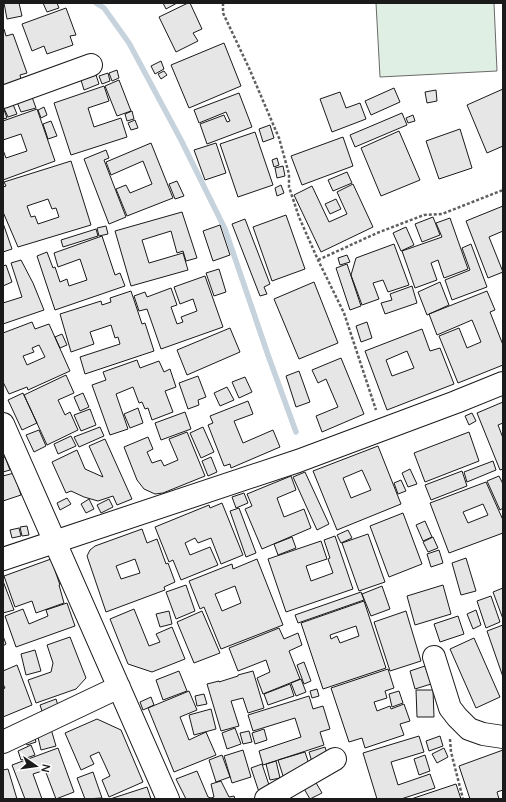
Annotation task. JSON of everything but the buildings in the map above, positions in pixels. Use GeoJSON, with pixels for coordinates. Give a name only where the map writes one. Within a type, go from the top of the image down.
{"type":"FeatureCollection","features":[{"type":"Feature","properties":{"kind":"street"},"geometry":{"type":"LineString","coordinates":[[3,97],[91,65]]}},
{"type":"Feature","properties":{"kind":"street"},"geometry":{"type":"LineString","coordinates":[[3,559],[298,461],[503,383]]}},
{"type":"Feature","properties":{"kind":"street"},"geometry":{"type":"LineString","coordinates":[[3,424],[168,799]]}},
{"type":"Feature","properties":{"kind":"street"},"geometry":{"type":"LineString","coordinates":[[434,657],[450,708],[469,729],[483,734],[503,737]]}},
{"type":"Feature","properties":{"kind":"street"},"geometry":{"type":"LineString","coordinates":[[3,742],[119,687]]}},
{"type":"Feature","properties":{"kind":"street"},"geometry":{"type":"LineString","coordinates":[[266,799],[335,759]]}},
{"type":"Feature","properties":{"kind":"path"},"geometry":{"type":"LineString","coordinates":[[223,3],[223,13],[249,68],[279,138],[289,174],[289,187],[299,217],[344,313],[382,430]]}},
{"type":"Feature","properties":{"kind":"path"},"geometry":{"type":"LineString","coordinates":[[318,260],[377,233],[424,215],[442,214],[503,190]]}},
{"type":"Feature","properties":{"kind":"path"},"geometry":{"type":"LineString","coordinates":[[450,708],[451,752],[463,799]]}},
{"type":"Feature","properties":{"kind":"green space"},"geometry":{"type":"Polygon","coordinates":[[[376,3],[494,3],[497,71],[380,77],[376,3]]]}},
{"type":"Feature","properties":{"kind":"waterway"},"geometry":{"type":"LineString","coordinates":[[96,3],[104,8],[129,43],[181,140],[225,229],[296,432]]}}]}
